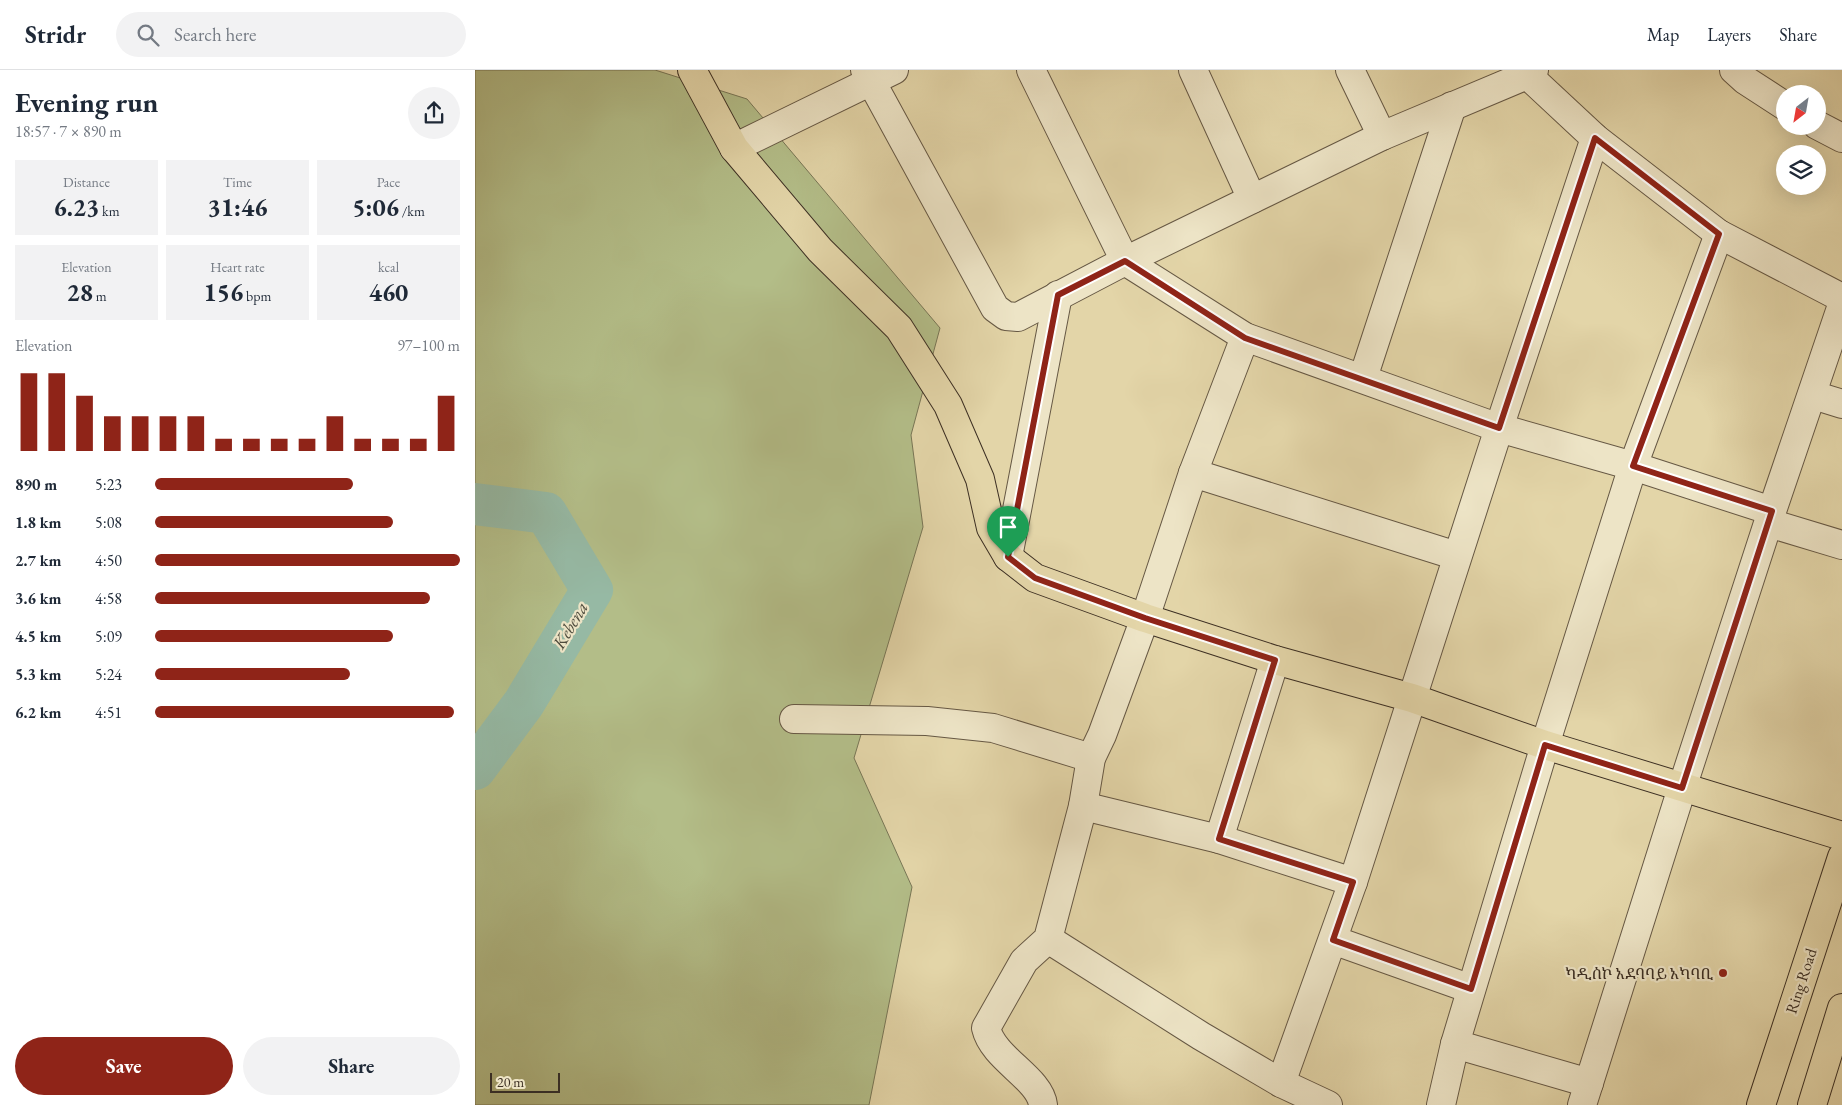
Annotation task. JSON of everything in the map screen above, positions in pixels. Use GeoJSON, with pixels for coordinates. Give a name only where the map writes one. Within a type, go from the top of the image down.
{"type":"FeatureCollection","features":[{"type":"Feature","properties":{"kind":"main road"},"geometry":{"type":"LineString","coordinates":[[692,70],[734,148],[820,250],[899,328],[948,405],[980,479],[991,528],[1008,557],[1035,578],[1145,618],[1275,660],[1412,698],[1545,745],[1842,836]]}},
{"type":"Feature","properties":{"kind":"main road","name":"Ring Road"},"geometry":{"type":"LineString","coordinates":[[1761,1105],[1842,857]]}},
{"type":"Feature","properties":{"kind":"main road"},"geometry":{"type":"LineString","coordinates":[[1812,1105],[1842,1008]]}},
{"type":"Feature","properties":{"kind":"street"},"geometry":{"type":"LineString","coordinates":[[1031,70],[1125,261],[1245,338],[1363,378],[1499,428],[1633,466],[1842,544]]}},
{"type":"Feature","properties":{"kind":"street"},"geometry":{"type":"LineString","coordinates":[[1193,70],[1252,200]]}},
{"type":"Feature","properties":{"kind":"street"},"geometry":{"type":"LineString","coordinates":[[1350,70],[1382,136]]}},
{"type":"Feature","properties":{"kind":"street"},"geometry":{"type":"LineString","coordinates":[[1734,70],[1745,80],[1776,100]]}},
{"type":"Feature","properties":{"kind":"street"},"geometry":{"type":"LineString","coordinates":[[734,148],[876,74],[995,308],[1006,316],[1017,317],[1125,261],[1382,136],[1528,72],[1595,138],[1719,234],[1842,298]]}},
{"type":"Feature","properties":{"kind":"street"},"geometry":{"type":"LineString","coordinates":[[1363,378],[1452,106]]}},
{"type":"Feature","properties":{"kind":"street"},"geometry":{"type":"LineString","coordinates":[[1826,130],[1842,138]]}},
{"type":"Feature","properties":{"kind":"street"},"geometry":{"type":"LineString","coordinates":[[1281,1084],[1353,882],[1457,556],[1595,138]]}},
{"type":"Feature","properties":{"kind":"street"},"geometry":{"type":"LineString","coordinates":[[1441,1105],[1455,1044],[1471,989],[1545,745],[1633,466],[1719,234]]}},
{"type":"Feature","properties":{"kind":"street"},"geometry":{"type":"LineString","coordinates":[[1008,557],[1058,295]]}},
{"type":"Feature","properties":{"kind":"street"},"geometry":{"type":"LineString","coordinates":[[1455,1044],[1585,1094],[1682,788],[1842,305]]}},
{"type":"Feature","properties":{"kind":"street"},"geometry":{"type":"LineString","coordinates":[[1043,1105],[1042,1098],[1025,1076],[1005,1059],[988,1038],[986,1028],[1024,961],[1048,939],[1083,806],[1091,758],[1102,735],[1145,618],[1193,473],[1245,338]]}},
{"type":"Feature","properties":{"kind":"street"},"geometry":{"type":"LineString","coordinates":[[1813,395],[1842,404]]}},
{"type":"Feature","properties":{"kind":"street"},"geometry":{"type":"LineString","coordinates":[[1193,473],[1457,556]]}},
{"type":"Feature","properties":{"kind":"street"},"geometry":{"type":"LineString","coordinates":[[1219,839],[1275,660]]}},
{"type":"Feature","properties":{"kind":"street"},"geometry":{"type":"LineString","coordinates":[[794,719],[927,721],[993,728],[1091,758]]}},
{"type":"Feature","properties":{"kind":"street"},"geometry":{"type":"LineString","coordinates":[[1083,806],[1219,839],[1353,882]]}},
{"type":"Feature","properties":{"kind":"street"},"geometry":{"type":"LineString","coordinates":[[1048,939],[1057,947],[1281,1084],[1328,1105]]}},
{"type":"Feature","properties":{"kind":"street"},"geometry":{"type":"LineString","coordinates":[[1333,940],[1471,989]]}},
{"type":"Feature","properties":{"kind":"green space"},"geometry":{"type":"Polygon","coordinates":[[[475,70],[655,70],[747,99],[940,328],[911,435],[923,527],[854,758],[912,887],[869,1105],[475,1105],[475,70]]]}},
{"type":"Feature","properties":{"kind":"waterway","name":"Kebena"},"geometry":{"type":"LineString","coordinates":[[475,504],[546,513],[592,590],[524,703],[475,769]]}},
{"type":"Feature","properties":{"kind":"place","name":"ካዲስኮ አደባባይ አካባቢ"},"geometry":{"type":"Point","coordinates":[1723,973]}},
{"type":"Feature","properties":{"kind":"route"},"geometry":{"type":"LineString","coordinates":[[1595,138],[1719,234],[1633,466],[1772,511],[1704,722],[1682,788],[1545,745],[1471,989],[1333,940],[1353,882],[1219,839],[1275,660],[1145,618],[1035,578],[1008,557],[1058,295],[1125,261],[1245,338],[1363,378],[1499,428],[1595,138]]}}]}
